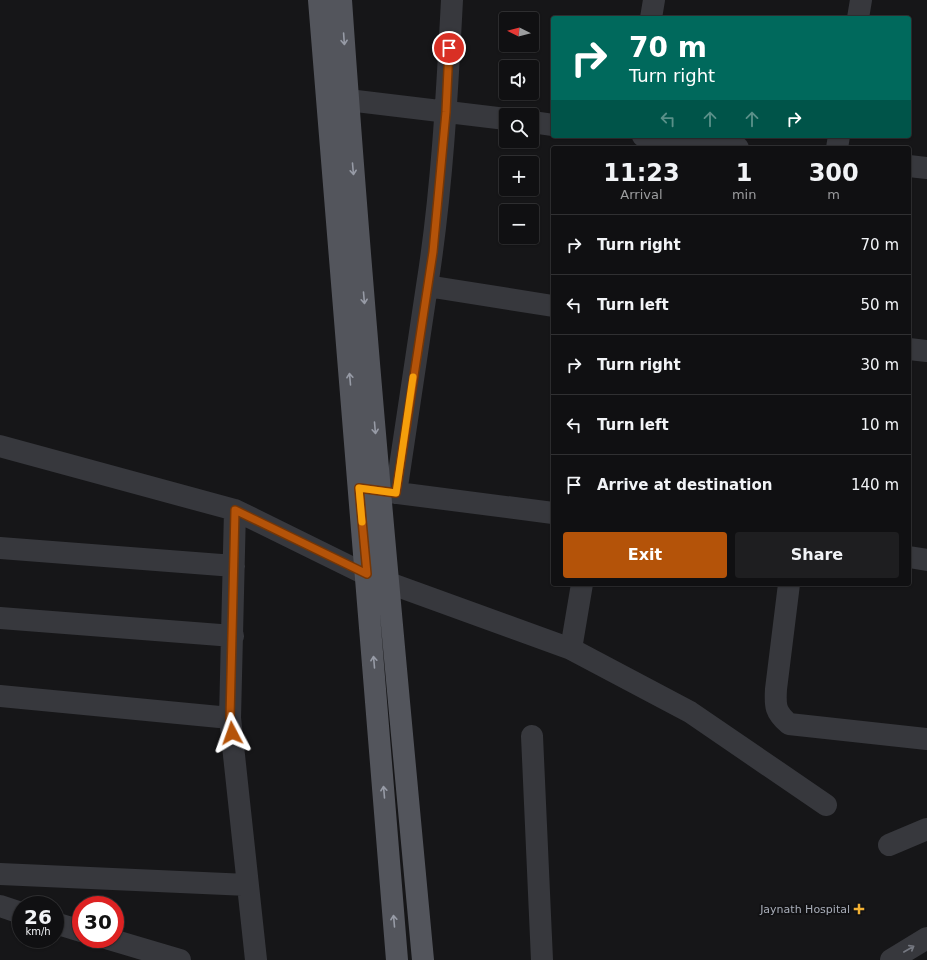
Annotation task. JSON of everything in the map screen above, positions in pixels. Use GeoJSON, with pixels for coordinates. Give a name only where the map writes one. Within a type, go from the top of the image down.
{"type":"FeatureCollection","features":[{"type":"Feature","properties":{"kind":"main road"},"geometry":{"type":"LineString","coordinates":[[320,0],[388,583],[423,960]]}},
{"type":"Feature","properties":{"kind":"main road"},"geometry":{"type":"LineString","coordinates":[[341,0],[352,162],[378,491],[367,574],[397,960]]}},
{"type":"Feature","properties":{"kind":"street"},"geometry":{"type":"LineString","coordinates":[[452,0],[446,112],[433,252],[427,286],[378,491],[551,513]]}},
{"type":"Feature","properties":{"kind":"street"},"geometry":{"type":"LineString","coordinates":[[651,16],[654,0]]}},
{"type":"Feature","properties":{"kind":"street"},"geometry":{"type":"LineString","coordinates":[[858,16],[861,0]]}},
{"type":"Feature","properties":{"kind":"street"},"geometry":{"type":"LineString","coordinates":[[348,100],[499,118]]}},
{"type":"Feature","properties":{"kind":"street"},"geometry":{"type":"LineString","coordinates":[[539,123],[551,125]]}},
{"type":"Feature","properties":{"kind":"street"},"geometry":{"type":"LineString","coordinates":[[659,138],[722,146]]}},
{"type":"Feature","properties":{"kind":"street"},"geometry":{"type":"LineString","coordinates":[[911,166],[927,168]]}},
{"type":"Feature","properties":{"kind":"street"},"geometry":{"type":"LineString","coordinates":[[427,286],[551,306]]}},
{"type":"Feature","properties":{"kind":"street"},"geometry":{"type":"LineString","coordinates":[[911,350],[927,351]]}},
{"type":"Feature","properties":{"kind":"street"},"geometry":{"type":"LineString","coordinates":[[0,446],[235,510],[388,583],[571,649],[690,712],[826,805]]}},
{"type":"Feature","properties":{"kind":"street"},"geometry":{"type":"LineString","coordinates":[[235,510],[230,718],[256,960]]}},
{"type":"Feature","properties":{"kind":"street"},"geometry":{"type":"LineString","coordinates":[[0,548],[234,566]]}},
{"type":"Feature","properties":{"kind":"street"},"geometry":{"type":"LineString","coordinates":[[911,557],[927,560]]}},
{"type":"Feature","properties":{"kind":"street"},"geometry":{"type":"LineString","coordinates":[[571,649],[582,586]]}},
{"type":"Feature","properties":{"kind":"street"},"geometry":{"type":"LineString","coordinates":[[789,586],[776,689],[775,704],[780,716],[789,724],[927,739]]}},
{"type":"Feature","properties":{"kind":"street"},"geometry":{"type":"LineString","coordinates":[[0,618],[232,636]]}},
{"type":"Feature","properties":{"kind":"street"},"geometry":{"type":"LineString","coordinates":[[0,696],[230,718]]}},
{"type":"Feature","properties":{"kind":"street"},"geometry":{"type":"LineString","coordinates":[[532,736],[542,960]]}},
{"type":"Feature","properties":{"kind":"street"},"geometry":{"type":"LineString","coordinates":[[889,845],[927,829]]}},
{"type":"Feature","properties":{"kind":"street"},"geometry":{"type":"LineString","coordinates":[[0,874],[248,886]]}},
{"type":"Feature","properties":{"kind":"street"},"geometry":{"type":"LineString","coordinates":[[0,906],[12,910]]}},
{"type":"Feature","properties":{"kind":"street"},"geometry":{"type":"LineString","coordinates":[[891,960],[927,938]]}},
{"type":"Feature","properties":{"kind":"street"},"geometry":{"type":"LineString","coordinates":[[124,943],[180,960]]}},
{"type":"Feature","properties":{"kind":"slow traffic"},"geometry":{"type":"LineString","coordinates":[[362,522],[359,488],[396,493],[413,377]]}},
{"type":"Feature","properties":{"kind":"place","name":"Jaynath Hospital"},"geometry":{"type":"Point","coordinates":[859,909]}},
{"type":"Feature","properties":{"kind":"route"},"geometry":{"type":"LineString","coordinates":[[232,733],[230,718],[235,510],[367,574],[359,488],[396,493],[433,252],[446,112],[449,48]]}}]}
